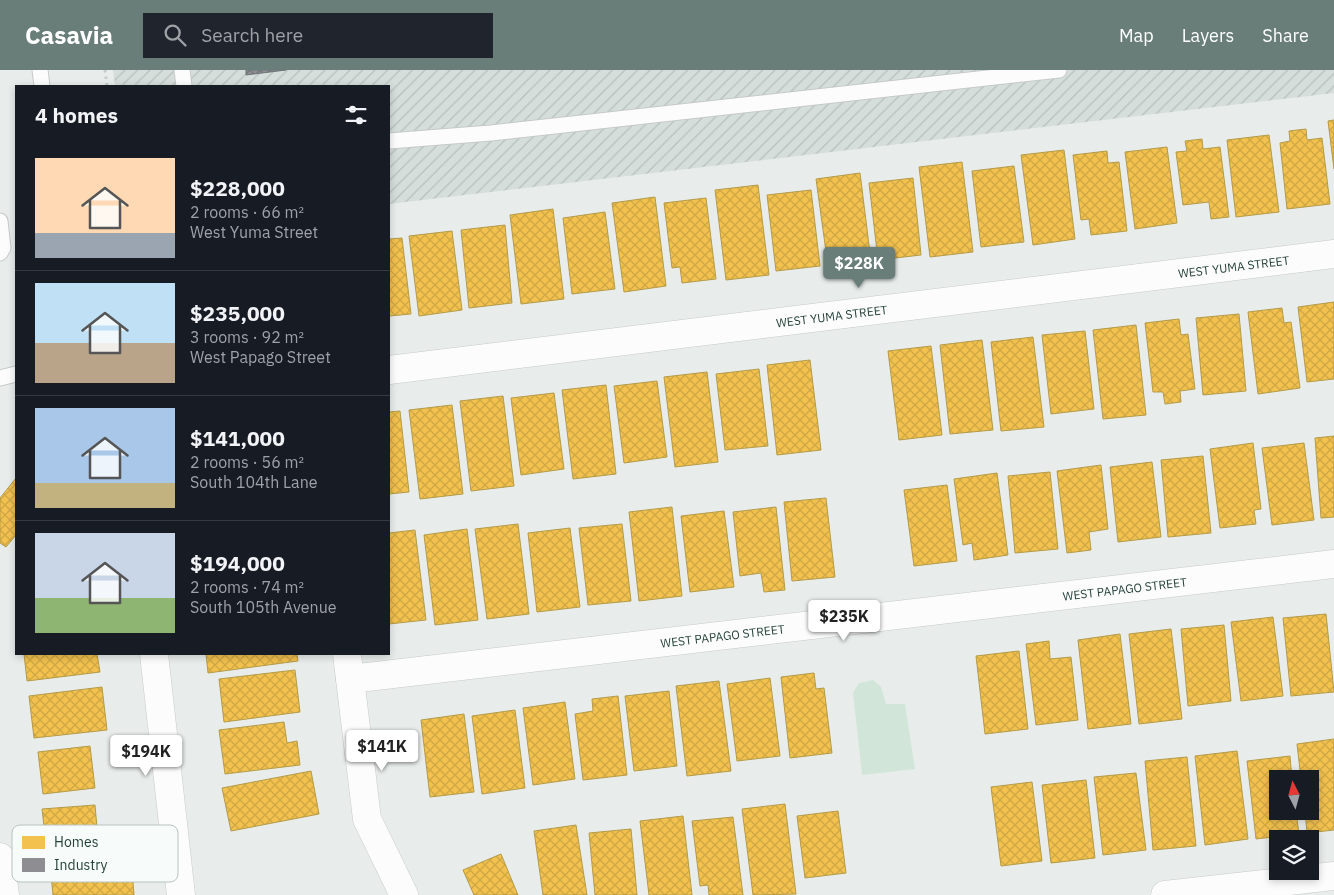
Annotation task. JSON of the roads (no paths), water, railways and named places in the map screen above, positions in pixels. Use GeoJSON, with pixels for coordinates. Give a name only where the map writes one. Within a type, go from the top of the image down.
{"type":"FeatureCollection","features":[{"type":"Feature","properties":{"kind":"street","name":"WEST YUMA STREET"},"geometry":{"type":"LineString","coordinates":[[390,370],[1334,254]]}},
{"type":"Feature","properties":{"kind":"street","name":"WEST PAPAGO STREET"},"geometry":{"type":"LineString","coordinates":[[348,667],[1334,564]]}},
{"type":"Feature","properties":{"kind":"street"},"geometry":{"type":"LineString","coordinates":[[154,655],[173,825]]}},
{"type":"Feature","properties":{"kind":"street"},"geometry":{"type":"LineString","coordinates":[[348,667],[367,819],[404,895]]}},
{"type":"Feature","properties":{"kind":"street"},"geometry":{"type":"LineString","coordinates":[[178,868],[181,895]]}},
{"type":"Feature","properties":{"kind":"street"},"geometry":{"type":"LineString","coordinates":[[1164,895],[1334,876]]}},
{"type":"Feature","properties":{"kind":"lane"},"geometry":{"type":"LineString","coordinates":[[40,70],[42,85]]}},
{"type":"Feature","properties":{"kind":"lane"},"geometry":{"type":"LineString","coordinates":[[182,70],[184,85]]}},
{"type":"Feature","properties":{"kind":"lane"},"geometry":{"type":"LineString","coordinates":[[390,141],[491,133],[1059,70]]}},
{"type":"Feature","properties":{"kind":"lane"},"geometry":{"type":"LineString","coordinates":[[0,221],[4,248],[0,253]]}},
{"type":"Feature","properties":{"kind":"lane"},"geometry":{"type":"LineString","coordinates":[[0,378],[15,374]]}}]}
